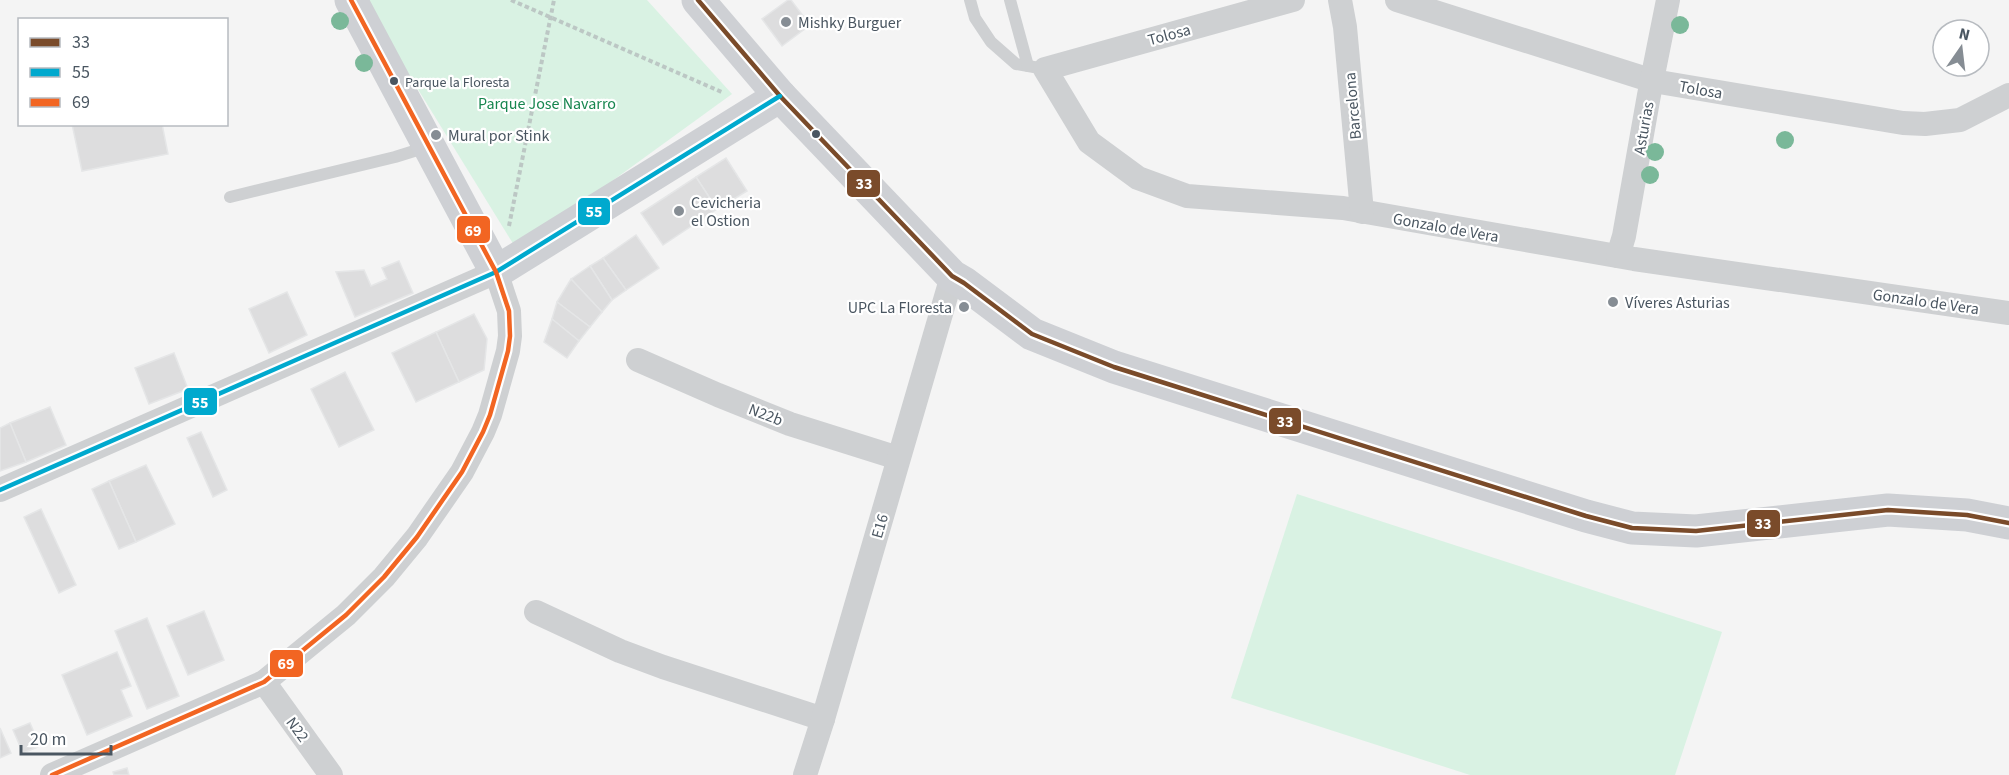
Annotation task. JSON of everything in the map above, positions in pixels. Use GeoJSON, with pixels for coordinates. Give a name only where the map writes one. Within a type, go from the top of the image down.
{"type":"FeatureCollection","features":[{"type":"Feature","properties":{"kind":"street"},"geometry":{"type":"LineString","coordinates":[[56,774],[264,682],[346,615],[384,577],[417,537],[462,472],[490,415],[509,344],[509,311],[496,272],[351,0]]}},
{"type":"Feature","properties":{"kind":"street"},"geometry":{"type":"LineString","coordinates":[[698,0],[780,96],[952,276],[1032,334],[1114,367],[1586,516],[1632,528],[1696,531],[1888,510],[1967,515],[2009,523]]}},
{"type":"Feature","properties":{"kind":"street","name":"Tolosa"},"geometry":{"type":"LineString","coordinates":[[1037,68],[1293,0]]}},
{"type":"Feature","properties":{"kind":"street","name":"Barcelona"},"geometry":{"type":"LineString","coordinates":[[1340,0],[1345,27],[1362,212]]}},
{"type":"Feature","properties":{"kind":"street","name":"Tolosa"},"geometry":{"type":"LineString","coordinates":[[1397,0],[1653,81],[1904,123],[1925,124],[1960,120],[2009,95]]}},
{"type":"Feature","properties":{"kind":"street","name":"Asturias"},"geometry":{"type":"LineString","coordinates":[[1618,256],[1624,236],[1668,0]]}},
{"type":"Feature","properties":{"kind":"street","name":"Gonzalo de Vera"},"geometry":{"type":"LineString","coordinates":[[1037,68],[1089,142],[1138,178],[1187,196],[1343,208],[1618,256],[2009,313]]}},
{"type":"Feature","properties":{"kind":"street"},"geometry":{"type":"LineString","coordinates":[[0,490],[496,272],[780,96]]}},
{"type":"Feature","properties":{"kind":"street","name":"E16"},"geometry":{"type":"LineString","coordinates":[[805,775],[824,719],[952,276]]}},
{"type":"Feature","properties":{"kind":"street","name":"N22b"},"geometry":{"type":"LineString","coordinates":[[638,360],[790,424],[898,458]]}},
{"type":"Feature","properties":{"kind":"street"},"geometry":{"type":"LineString","coordinates":[[536,612],[620,651],[652,663],[824,719]]}},
{"type":"Feature","properties":{"kind":"street","name":"N22"},"geometry":{"type":"LineString","coordinates":[[264,682],[331,775]]}},
{"type":"Feature","properties":{"kind":"lane"},"geometry":{"type":"LineString","coordinates":[[970,0],[975,18],[991,42],[1016,64],[1037,68]]}},
{"type":"Feature","properties":{"kind":"lane"},"geometry":{"type":"LineString","coordinates":[[1010,0],[1037,68]]}},
{"type":"Feature","properties":{"kind":"lane"},"geometry":{"type":"LineString","coordinates":[[230,197],[395,157],[428,146]]}},
{"type":"Feature","properties":{"kind":"path"},"geometry":{"type":"LineString","coordinates":[[511,0],[728,95]]}},
{"type":"Feature","properties":{"kind":"path"},"geometry":{"type":"LineString","coordinates":[[509,226],[554,0]]}},
{"type":"Feature","properties":{"kind":"green space","name":"Parque Jose Navarro"},"geometry":{"type":"Polygon","coordinates":[[[363,0],[647,0],[732,94],[517,250],[363,0]]]}},
{"type":"Feature","properties":{"kind":"green space"},"geometry":{"type":"Polygon","coordinates":[[[1297,494],[1722,632],[1675,775],[1470,775],[1231,698],[1297,494]]]}},
{"type":"Feature","properties":{"kind":"building","name":"Mishky Burguer"},"geometry":{"type":"Polygon","coordinates":[[[791,0],[810,25],[782,46],[762,19],[791,0]]]}},
{"type":"Feature","properties":{"kind":"building"},"geometry":{"type":"Polygon","coordinates":[[[72,126],[162,126],[168,154],[82,171],[72,126]]]}},
{"type":"Feature","properties":{"kind":"building"},"geometry":{"type":"Polygon","coordinates":[[[726,158],[747,191],[717,209],[696,177],[726,158]]]}},
{"type":"Feature","properties":{"kind":"building","name":"Cevicheria el Ostion"},"geometry":{"type":"Polygon","coordinates":[[[696,177],[717,209],[663,245],[641,213],[696,177]]]}},
{"type":"Feature","properties":{"kind":"building"},"geometry":{"type":"Polygon","coordinates":[[[636,235],[659,268],[626,290],[603,258],[636,235]]]}},
{"type":"Feature","properties":{"kind":"building"},"geometry":{"type":"Polygon","coordinates":[[[603,258],[626,290],[612,300],[590,266],[603,258]]]}},
{"type":"Feature","properties":{"kind":"building"},"geometry":{"type":"Polygon","coordinates":[[[399,261],[413,293],[355,317],[336,272],[364,270],[371,286],[387,279],[382,268],[399,261]]]}},
{"type":"Feature","properties":{"kind":"building"},"geometry":{"type":"Polygon","coordinates":[[[590,266],[612,300],[602,312],[571,279],[590,266]]]}},
{"type":"Feature","properties":{"kind":"building"},"geometry":{"type":"Polygon","coordinates":[[[571,279],[602,312],[590,327],[557,302],[571,279]]]}},
{"type":"Feature","properties":{"kind":"building"},"geometry":{"type":"Polygon","coordinates":[[[287,292],[307,335],[269,353],[249,309],[287,292]]]}},
{"type":"Feature","properties":{"kind":"building"},"geometry":{"type":"Polygon","coordinates":[[[557,302],[590,327],[579,341],[552,319],[557,302]]]}},
{"type":"Feature","properties":{"kind":"building"},"geometry":{"type":"Polygon","coordinates":[[[474,314],[487,339],[484,370],[459,382],[436,332],[474,314]]]}},
{"type":"Feature","properties":{"kind":"building"},"geometry":{"type":"Polygon","coordinates":[[[552,319],[579,341],[567,358],[544,342],[552,319]]]}},
{"type":"Feature","properties":{"kind":"building"},"geometry":{"type":"Polygon","coordinates":[[[436,332],[459,382],[416,402],[392,353],[436,332]]]}},
{"type":"Feature","properties":{"kind":"building"},"geometry":{"type":"Polygon","coordinates":[[[174,353],[188,389],[149,404],[135,368],[174,353]]]}},
{"type":"Feature","properties":{"kind":"building"},"geometry":{"type":"Polygon","coordinates":[[[345,372],[374,430],[339,447],[311,389],[345,372]]]}},
{"type":"Feature","properties":{"kind":"building"},"geometry":{"type":"Polygon","coordinates":[[[50,407],[66,445],[26,462],[10,423],[50,407]]]}},
{"type":"Feature","properties":{"kind":"building"},"geometry":{"type":"Polygon","coordinates":[[[10,423],[26,462],[0,471],[0,428],[10,423]]]}},
{"type":"Feature","properties":{"kind":"building"},"geometry":{"type":"Polygon","coordinates":[[[201,432],[227,490],[213,497],[187,438],[201,432]]]}},
{"type":"Feature","properties":{"kind":"building"},"geometry":{"type":"Polygon","coordinates":[[[146,465],[175,524],[136,542],[109,481],[146,465]]]}},
{"type":"Feature","properties":{"kind":"building"},"geometry":{"type":"Polygon","coordinates":[[[109,481],[136,542],[119,549],[92,489],[109,481]]]}},
{"type":"Feature","properties":{"kind":"building"},"geometry":{"type":"Polygon","coordinates":[[[41,509],[76,585],[59,593],[24,517],[41,509]]]}},
{"type":"Feature","properties":{"kind":"building"},"geometry":{"type":"Polygon","coordinates":[[[204,611],[224,660],[188,675],[167,626],[204,611]]]}},
{"type":"Feature","properties":{"kind":"building"},"geometry":{"type":"Polygon","coordinates":[[[147,618],[179,696],[147,709],[115,631],[147,618]]]}},
{"type":"Feature","properties":{"kind":"building"},"geometry":{"type":"Polygon","coordinates":[[[117,652],[131,686],[121,690],[132,716],[87,735],[62,675],[117,652]]]}},
{"type":"Feature","properties":{"kind":"building"},"geometry":{"type":"Polygon","coordinates":[[[30,723],[40,746],[23,753],[13,730],[30,723]]]}},
{"type":"Feature","properties":{"kind":"building"},"geometry":{"type":"Polygon","coordinates":[[[0,728],[11,753],[0,758],[0,728]]]}},
{"type":"Feature","properties":{"kind":"building"},"geometry":{"type":"Polygon","coordinates":[[[127,768],[129,775],[114,775],[113,772],[127,768]]]}},
{"type":"Feature","properties":{"kind":"transit line","name":"69"},"geometry":{"type":"LineString","coordinates":[[52,775],[264,682],[346,615],[384,577],[417,537],[462,472],[490,415],[510,336],[509,311],[496,272],[351,0]]}},
{"type":"Feature","properties":{"kind":"transit line","name":"33"},"geometry":{"type":"LineString","coordinates":[[698,0],[780,96],[952,276],[1032,334],[1114,367],[1586,516],[1632,528],[1696,531],[1888,510],[1967,515],[2009,523]]}},
{"type":"Feature","properties":{"kind":"transit line","name":"55"},"geometry":{"type":"LineString","coordinates":[[0,490],[496,272],[780,96]]}},
{"type":"Feature","properties":{"kind":"place","name":"Mishky Burguer"},"geometry":{"type":"Point","coordinates":[786,22]}},
{"type":"Feature","properties":{"kind":"place","name":"Parque la Floresta"},"geometry":{"type":"Point","coordinates":[394,81]}},
{"type":"Feature","properties":{"kind":"place","name":"Mural por Stink"},"geometry":{"type":"Point","coordinates":[436,135]}},
{"type":"Feature","properties":{"kind":"place","name":"Cevicheria el Ostion"},"geometry":{"type":"Point","coordinates":[679,211]}},
{"type":"Feature","properties":{"kind":"place","name":"Víveres Asturias"},"geometry":{"type":"Point","coordinates":[1613,302]}},
{"type":"Feature","properties":{"kind":"place","name":"UPC La Floresta"},"geometry":{"type":"Point","coordinates":[964,307]}}]}
